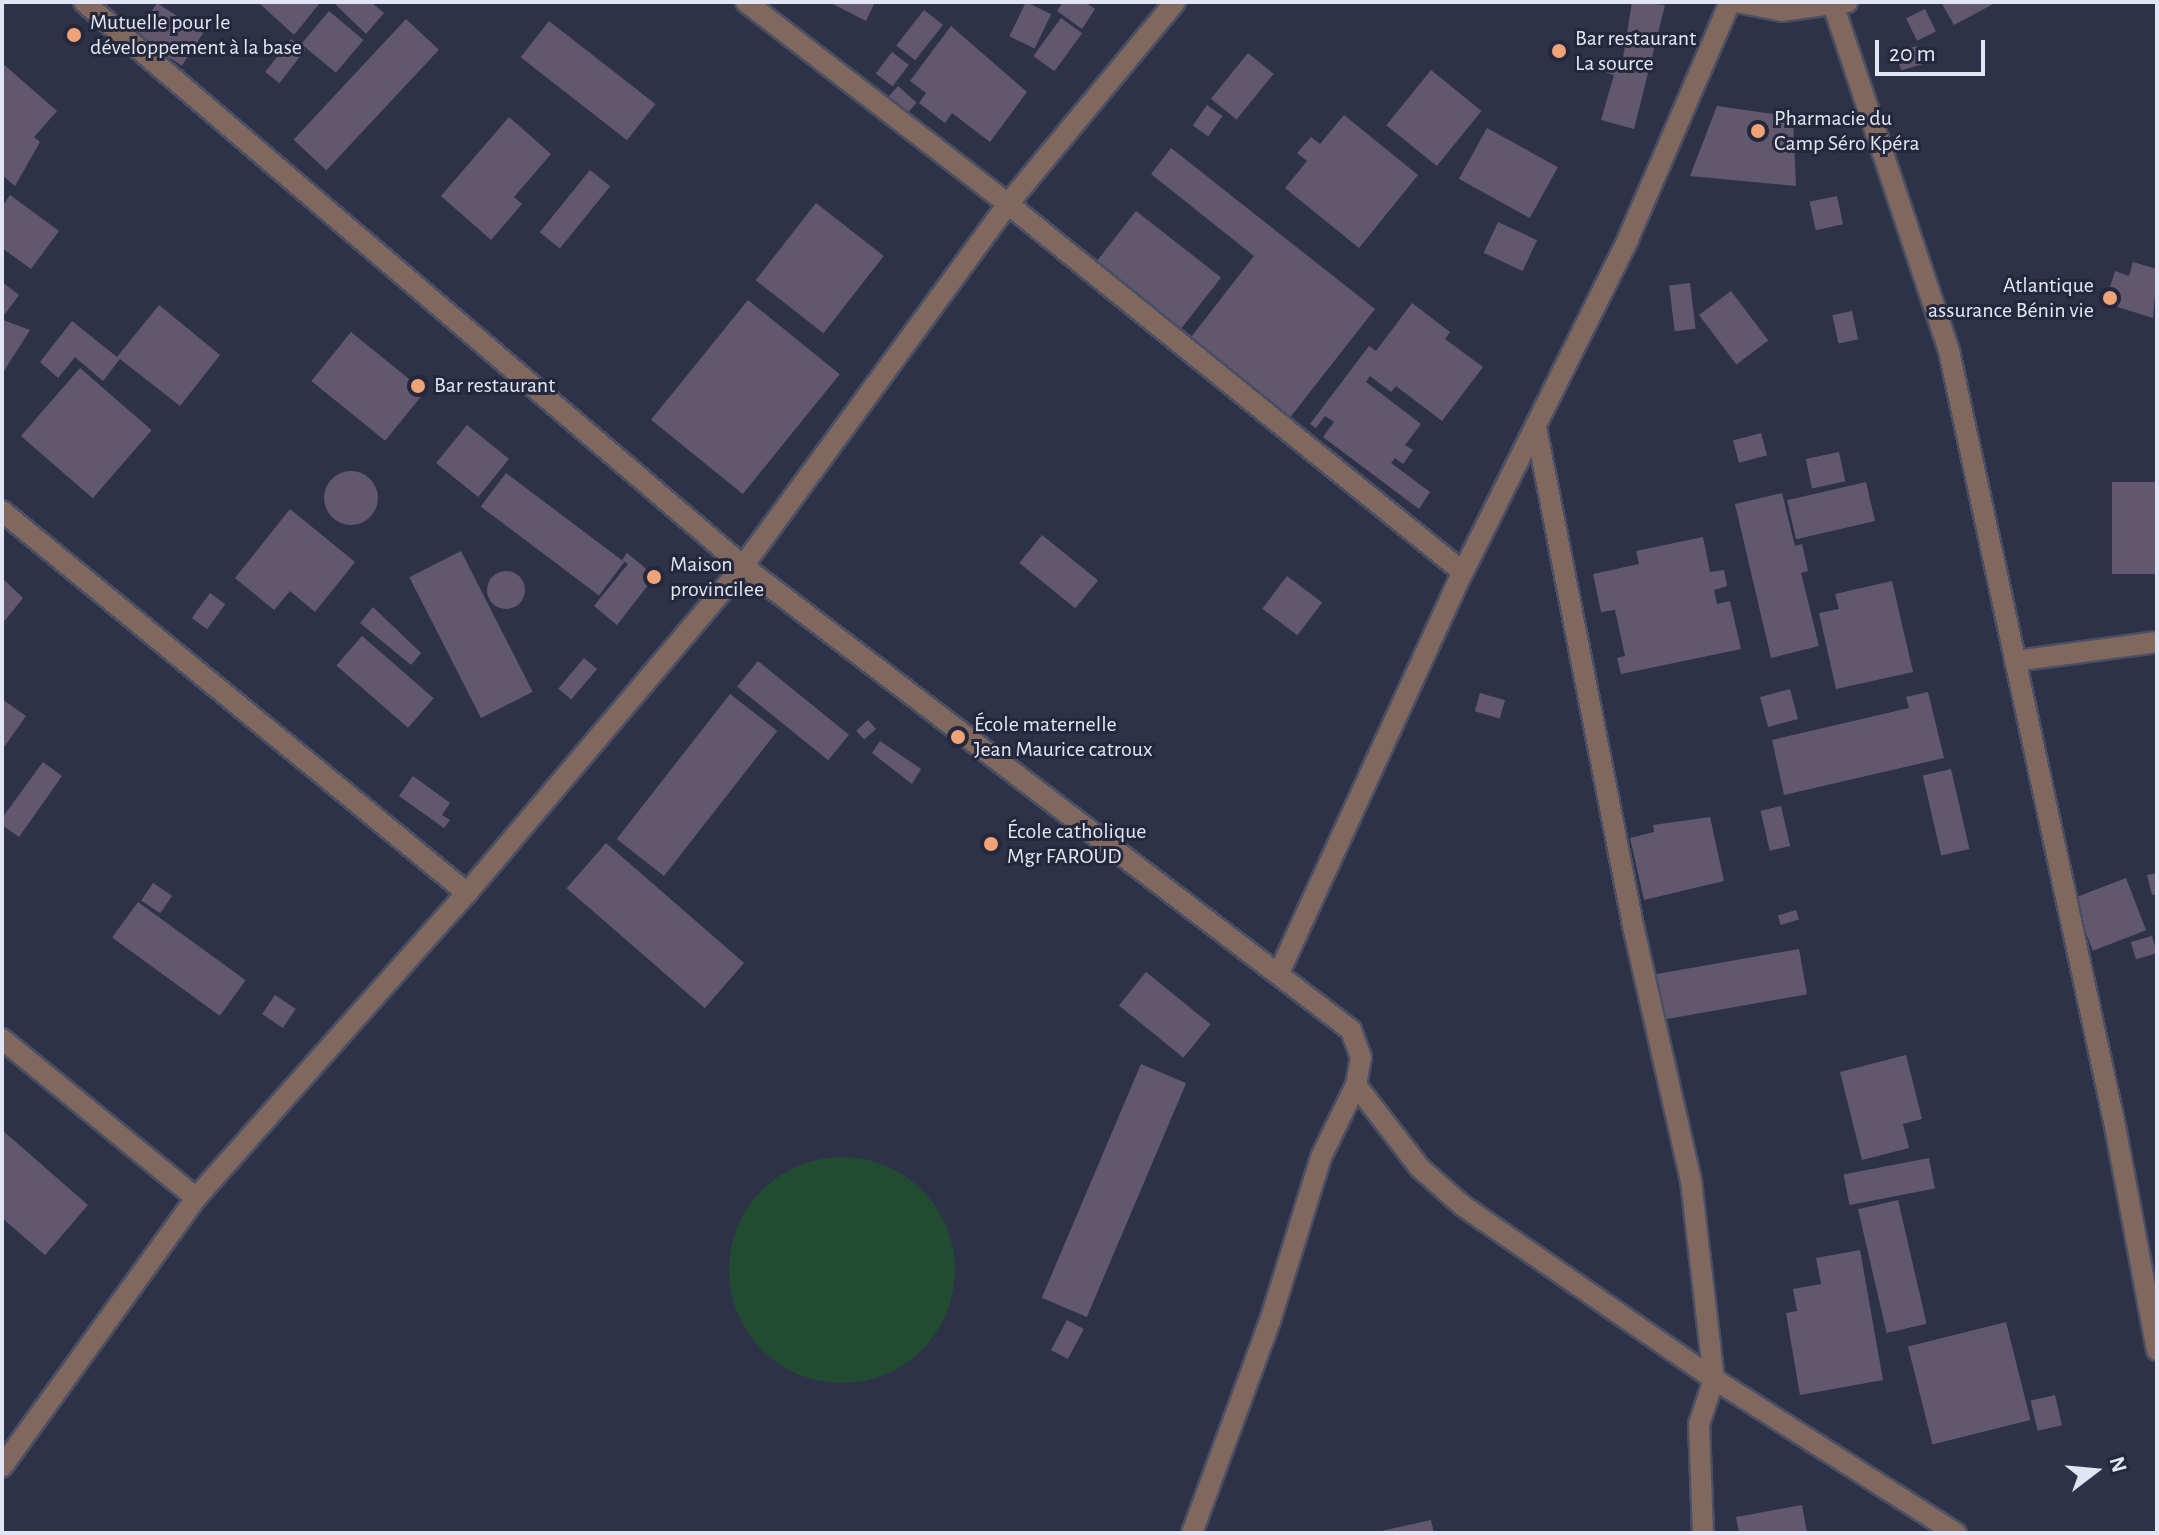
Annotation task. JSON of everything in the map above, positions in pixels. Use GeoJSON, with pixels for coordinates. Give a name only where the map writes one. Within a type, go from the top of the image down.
{"type":"FeatureCollection","features":[{"type":"Feature","properties":{"kind":"street"},"geometry":{"type":"LineString","coordinates":[[84,2],[743,566],[1351,1030],[1361,1057],[1356,1085],[1321,1157],[1226,1449],[1192,1533]]}},
{"type":"Feature","properties":{"kind":"street"},"geometry":{"type":"LineString","coordinates":[[746,2],[1008,204],[1463,572]]}},
{"type":"Feature","properties":{"kind":"street"},"geometry":{"type":"LineString","coordinates":[[2,1467],[196,1198],[467,893],[743,566],[1008,204],[1175,2]]}},
{"type":"Feature","properties":{"kind":"street"},"geometry":{"type":"LineString","coordinates":[[1279,973],[1463,572],[1628,239],[1730,2]]}},
{"type":"Feature","properties":{"kind":"street"},"geometry":{"type":"LineString","coordinates":[[1737,2],[1782,11],[1840,4],[1949,351],[2115,1126],[2157,1350]]}},
{"type":"Feature","properties":{"kind":"street"},"geometry":{"type":"LineString","coordinates":[[1536,427],[1634,930],[1691,1181],[1714,1379],[1699,1424],[1703,1533]]}},
{"type":"Feature","properties":{"kind":"street"},"geometry":{"type":"LineString","coordinates":[[2,511],[467,893]]}},
{"type":"Feature","properties":{"kind":"street"},"geometry":{"type":"LineString","coordinates":[[2015,661],[2157,642]]}},
{"type":"Feature","properties":{"kind":"street"},"geometry":{"type":"LineString","coordinates":[[2,1039],[196,1198]]}},
{"type":"Feature","properties":{"kind":"street"},"geometry":{"type":"LineString","coordinates":[[1356,1085],[1420,1168],[1463,1206],[1714,1379],[1956,1533]]}},
{"type":"Feature","properties":{"kind":"green space"},"geometry":{"type":"Polygon","coordinates":[[[842,1157],[864,1159],[885,1166],[905,1176],[922,1190],[936,1207],[946,1227],[953,1248],[953,1292],[946,1313],[936,1333],[922,1350],[905,1364],[885,1374],[864,1381],[842,1383],[820,1381],[799,1374],[779,1364],[762,1350],[748,1333],[738,1313],[731,1292],[729,1270],[731,1248],[738,1227],[748,1207],[762,1190],[779,1176],[799,1166],[820,1159],[842,1157]]]}},
{"type":"Feature","properties":{"kind":"building"},"geometry":{"type":"Polygon","coordinates":[[[258,2],[317,2],[319,4],[294,35],[258,2]]]}},
{"type":"Feature","properties":{"kind":"building"},"geometry":{"type":"Polygon","coordinates":[[[333,2],[371,2],[384,13],[366,34],[333,2]]]}},
{"type":"Feature","properties":{"kind":"building"},"geometry":{"type":"Polygon","coordinates":[[[829,2],[875,2],[866,21],[829,2]]]}},
{"type":"Feature","properties":{"kind":"building"},"geometry":{"type":"Polygon","coordinates":[[[1026,2],[1051,14],[1035,48],[1009,36],[1026,2]]]}},
{"type":"Feature","properties":{"kind":"building"},"geometry":{"type":"Polygon","coordinates":[[[1063,2],[1085,2],[1095,9],[1082,29],[1057,11],[1063,2]]]}},
{"type":"Feature","properties":{"kind":"building"},"geometry":{"type":"Polygon","coordinates":[[[1632,2],[1665,5],[1634,129],[1601,120],[1614,75],[1607,73],[1610,61],[1623,58],[1632,2]]]}},
{"type":"Feature","properties":{"kind":"building"},"geometry":{"type":"Polygon","coordinates":[[[1941,2],[1997,2],[1954,25],[1941,2]]]}},
{"type":"Feature","properties":{"kind":"building"},"geometry":{"type":"Polygon","coordinates":[[[157,3],[203,33],[182,66],[136,36],[157,3]]]}},
{"type":"Feature","properties":{"kind":"building"},"geometry":{"type":"Polygon","coordinates":[[[1925,9],[1936,31],[1917,41],[1906,18],[1925,9]]]}},
{"type":"Feature","properties":{"kind":"building"},"geometry":{"type":"Polygon","coordinates":[[[924,10],[943,25],[915,60],[896,45],[924,10]]]}},
{"type":"Feature","properties":{"kind":"building"},"geometry":{"type":"Polygon","coordinates":[[[329,11],[363,40],[336,73],[301,44],[329,11]]]}},
{"type":"Feature","properties":{"kind":"building"},"geometry":{"type":"Polygon","coordinates":[[[1061,18],[1082,33],[1054,71],[1033,56],[1061,18]]]}},
{"type":"Feature","properties":{"kind":"building"},"geometry":{"type":"Polygon","coordinates":[[[406,19],[439,50],[326,170],[293,140],[406,19]]]}},
{"type":"Feature","properties":{"kind":"building"},"geometry":{"type":"Polygon","coordinates":[[[549,21],[655,104],[627,140],[521,57],[549,21]]]}},
{"type":"Feature","properties":{"kind":"building"},"geometry":{"type":"Polygon","coordinates":[[[951,26],[1027,92],[990,142],[952,113],[945,123],[919,103],[926,93],[910,81],[951,26]]]}},
{"type":"Feature","properties":{"kind":"building"},"geometry":{"type":"Polygon","coordinates":[[[291,39],[305,50],[279,83],[265,72],[291,39]]]}},
{"type":"Feature","properties":{"kind":"building"},"geometry":{"type":"Polygon","coordinates":[[[1917,46],[1922,64],[1901,70],[1896,52],[1917,46]]]}},
{"type":"Feature","properties":{"kind":"building"},"geometry":{"type":"Polygon","coordinates":[[[892,52],[909,65],[893,86],[876,74],[892,52]]]}},
{"type":"Feature","properties":{"kind":"building"},"geometry":{"type":"Polygon","coordinates":[[[1248,53],[1274,74],[1237,120],[1211,99],[1248,53]]]}},
{"type":"Feature","properties":{"kind":"building"},"geometry":{"type":"Polygon","coordinates":[[[2,63],[57,111],[34,137],[40,142],[15,186],[2,175],[2,63]]]}},
{"type":"Feature","properties":{"kind":"building"},"geometry":{"type":"Polygon","coordinates":[[[1431,70],[1482,111],[1437,166],[1386,125],[1431,70]]]}},
{"type":"Feature","properties":{"kind":"building"},"geometry":{"type":"Polygon","coordinates":[[[898,86],[917,103],[907,113],[889,96],[898,86]]]}},
{"type":"Feature","properties":{"kind":"building"},"geometry":{"type":"Polygon","coordinates":[[[1207,105],[1223,116],[1208,136],[1193,125],[1207,105]]]}},
{"type":"Feature","properties":{"kind":"building"},"geometry":{"type":"Polygon","coordinates":[[[1717,106],[1793,117],[1796,186],[1690,176],[1717,106]]]}},
{"type":"Feature","properties":{"kind":"building"},"geometry":{"type":"Polygon","coordinates":[[[1344,115],[1418,175],[1359,248],[1285,188],[1307,161],[1297,153],[1311,137],[1320,144],[1344,115]]]}},
{"type":"Feature","properties":{"kind":"building"},"geometry":{"type":"Polygon","coordinates":[[[509,117],[551,154],[514,197],[522,204],[491,240],[441,196],[509,117]]]}},
{"type":"Feature","properties":{"kind":"building"},"geometry":{"type":"Polygon","coordinates":[[[1487,128],[1558,167],[1530,218],[1459,179],[1487,128]]]}},
{"type":"Feature","properties":{"kind":"building"},"geometry":{"type":"Polygon","coordinates":[[[1171,148],[1375,309],[1288,420],[1188,341],[1254,256],[1151,174],[1171,148]]]}},
{"type":"Feature","properties":{"kind":"building"},"geometry":{"type":"Polygon","coordinates":[[[590,170],[610,186],[560,249],[540,232],[590,170]]]}},
{"type":"Feature","properties":{"kind":"building"},"geometry":{"type":"Polygon","coordinates":[[[10,195],[59,231],[31,269],[2,248],[2,207],[10,195]]]}},
{"type":"Feature","properties":{"kind":"building"},"geometry":{"type":"Polygon","coordinates":[[[1837,196],[1843,224],[1816,230],[1810,202],[1837,196]]]}},
{"type":"Feature","properties":{"kind":"building"},"geometry":{"type":"Polygon","coordinates":[[[816,203],[884,256],[823,333],[756,280],[816,203]]]}},
{"type":"Feature","properties":{"kind":"building"},"geometry":{"type":"Polygon","coordinates":[[[1136,211],[1221,277],[1179,332],[1094,265],[1136,211]]]}},
{"type":"Feature","properties":{"kind":"building"},"geometry":{"type":"Polygon","coordinates":[[[1498,222],[1537,240],[1523,271],[1484,253],[1498,222]]]}},
{"type":"Feature","properties":{"kind":"building"},"geometry":{"type":"Polygon","coordinates":[[[2133,262],[2157,269],[2153,318],[2105,303],[2115,271],[2129,276],[2133,262]]]}},
{"type":"Feature","properties":{"kind":"building"},"geometry":{"type":"Polygon","coordinates":[[[2,282],[19,295],[2,318],[2,282]]]}},
{"type":"Feature","properties":{"kind":"building"},"geometry":{"type":"Polygon","coordinates":[[[1690,283],[1696,329],[1675,331],[1669,286],[1690,283]]]}},
{"type":"Feature","properties":{"kind":"building"},"geometry":{"type":"Polygon","coordinates":[[[1731,291],[1768,341],[1736,365],[1699,315],[1731,291]]]}},
{"type":"Feature","properties":{"kind":"building"},"geometry":{"type":"Polygon","coordinates":[[[748,300],[840,374],[743,494],[651,420],[748,300]]]}},
{"type":"Feature","properties":{"kind":"building"},"geometry":{"type":"Polygon","coordinates":[[[1412,303],[1450,332],[1445,339],[1483,367],[1442,421],[1396,386],[1391,392],[1370,376],[1366,382],[1421,424],[1405,445],[1413,450],[1403,464],[1395,458],[1391,463],[1430,492],[1419,509],[1323,437],[1334,422],[1325,416],[1316,428],[1310,424],[1369,346],[1376,351],[1412,303]]]}},
{"type":"Feature","properties":{"kind":"building"},"geometry":{"type":"Polygon","coordinates":[[[159,305],[220,355],[180,406],[120,359],[103,381],[75,357],[58,378],[40,362],[72,321],[117,357],[159,305]]]}},
{"type":"Feature","properties":{"kind":"building"},"geometry":{"type":"Polygon","coordinates":[[[1852,311],[1858,339],[1838,344],[1832,315],[1852,311]]]}},
{"type":"Feature","properties":{"kind":"building"},"geometry":{"type":"Polygon","coordinates":[[[2,322],[30,330],[2,374],[2,322]]]}},
{"type":"Feature","properties":{"kind":"building"},"geometry":{"type":"Polygon","coordinates":[[[351,332],[425,392],[385,441],[311,381],[351,332]]]}},
{"type":"Feature","properties":{"kind":"building"},"geometry":{"type":"Polygon","coordinates":[[[80,368],[152,430],[93,498],[21,436],[80,368]]]}},
{"type":"Feature","properties":{"kind":"building"},"geometry":{"type":"Polygon","coordinates":[[[467,425],[509,459],[478,497],[436,463],[467,425]]]}},
{"type":"Feature","properties":{"kind":"building"},"geometry":{"type":"Polygon","coordinates":[[[1761,433],[1767,455],[1739,463],[1733,441],[1761,433]]]}},
{"type":"Feature","properties":{"kind":"building"},"geometry":{"type":"Polygon","coordinates":[[[1839,452],[1845,481],[1812,488],[1806,459],[1839,452]]]}},
{"type":"Feature","properties":{"kind":"building"},"geometry":{"type":"Polygon","coordinates":[[[351,471],[362,473],[370,479],[376,487],[376,509],[370,517],[362,523],[351,525],[340,523],[332,517],[326,509],[324,498],[326,487],[332,479],[340,473],[351,471]]]}},
{"type":"Feature","properties":{"kind":"building"},"geometry":{"type":"Polygon","coordinates":[[[506,473],[624,562],[599,596],[481,507],[506,473]]]}},
{"type":"Feature","properties":{"kind":"building"},"geometry":{"type":"Polygon","coordinates":[[[1866,482],[1875,521],[1796,539],[1787,500],[1866,482]]]}},
{"type":"Feature","properties":{"kind":"building"},"geometry":{"type":"Polygon","coordinates":[[[2112,482],[2157,482],[2157,574],[2112,574],[2112,482]]]}},
{"type":"Feature","properties":{"kind":"building"},"geometry":{"type":"Polygon","coordinates":[[[1782,493],[1795,546],[1802,544],[1808,571],[1801,573],[1819,646],[1771,658],[1735,504],[1782,493]]]}},
{"type":"Feature","properties":{"kind":"building"},"geometry":{"type":"Polygon","coordinates":[[[290,509],[355,562],[315,612],[290,591],[274,610],[235,578],[290,509]]]}},
{"type":"Feature","properties":{"kind":"building"},"geometry":{"type":"Polygon","coordinates":[[[1042,535],[1098,580],[1075,608],[1019,563],[1042,535]]]}},
{"type":"Feature","properties":{"kind":"building"},"geometry":{"type":"Polygon","coordinates":[[[1703,537],[1710,572],[1724,570],[1727,586],[1714,590],[1717,604],[1730,601],[1741,649],[1621,674],[1617,658],[1625,656],[1615,610],[1601,612],[1593,574],[1639,564],[1636,551],[1703,537]]]}},
{"type":"Feature","properties":{"kind":"building"},"geometry":{"type":"Polygon","coordinates":[[[461,551],[533,692],[481,718],[409,577],[461,551]]]}},
{"type":"Feature","properties":{"kind":"building"},"geometry":{"type":"Polygon","coordinates":[[[627,553],[655,576],[617,625],[594,606],[628,564],[622,560],[627,553]]]}},
{"type":"Feature","properties":{"kind":"building"},"geometry":{"type":"Polygon","coordinates":[[[506,571],[519,577],[525,590],[519,603],[506,609],[493,603],[487,590],[493,577],[506,571]]]}},
{"type":"Feature","properties":{"kind":"building"},"geometry":{"type":"Polygon","coordinates":[[[1287,576],[1322,602],[1297,635],[1262,609],[1287,576]]]}},
{"type":"Feature","properties":{"kind":"building"},"geometry":{"type":"Polygon","coordinates":[[[2,578],[23,598],[2,624],[2,578]]]}},
{"type":"Feature","properties":{"kind":"building"},"geometry":{"type":"Polygon","coordinates":[[[1892,581],[1913,672],[1836,689],[1819,613],[1839,609],[1835,594],[1892,581]]]}},
{"type":"Feature","properties":{"kind":"building"},"geometry":{"type":"Polygon","coordinates":[[[210,593],[225,604],[207,629],[192,618],[210,593]]]}},
{"type":"Feature","properties":{"kind":"building"},"geometry":{"type":"Polygon","coordinates":[[[373,607],[421,653],[411,665],[360,623],[373,607]]]}},
{"type":"Feature","properties":{"kind":"building"},"geometry":{"type":"Polygon","coordinates":[[[362,636],[434,698],[408,728],[336,665],[362,636]]]}},
{"type":"Feature","properties":{"kind":"building"},"geometry":{"type":"Polygon","coordinates":[[[584,658],[597,669],[571,700],[558,689],[584,658]]]}},
{"type":"Feature","properties":{"kind":"building"},"geometry":{"type":"Polygon","coordinates":[[[758,661],[849,735],[828,760],[737,687],[758,661]]]}},
{"type":"Feature","properties":{"kind":"building"},"geometry":{"type":"Polygon","coordinates":[[[1790,689],[1798,719],[1768,727],[1760,697],[1790,689]]]}},
{"type":"Feature","properties":{"kind":"building"},"geometry":{"type":"Polygon","coordinates":[[[1928,692],[1944,758],[1784,795],[1772,740],[1909,708],[1906,697],[1928,692]]]}},
{"type":"Feature","properties":{"kind":"building"},"geometry":{"type":"Polygon","coordinates":[[[1480,693],[1505,700],[1500,718],[1475,711],[1480,693]]]}},
{"type":"Feature","properties":{"kind":"building"},"geometry":{"type":"Polygon","coordinates":[[[730,694],[777,731],[664,876],[617,839],[730,694]]]}},
{"type":"Feature","properties":{"kind":"building"},"geometry":{"type":"Polygon","coordinates":[[[2,699],[26,716],[2,750],[2,699]]]}},
{"type":"Feature","properties":{"kind":"building"},"geometry":{"type":"Polygon","coordinates":[[[868,720],[876,729],[864,740],[856,731],[868,720]]]}},
{"type":"Feature","properties":{"kind":"building"},"geometry":{"type":"Polygon","coordinates":[[[880,741],[921,769],[912,784],[872,753],[880,741]]]}},
{"type":"Feature","properties":{"kind":"building"},"geometry":{"type":"Polygon","coordinates":[[[43,762],[62,776],[19,837],[2,825],[2,818],[43,762]]]}},
{"type":"Feature","properties":{"kind":"building"},"geometry":{"type":"Polygon","coordinates":[[[1951,769],[1969,849],[1941,855],[1923,776],[1951,769]]]}},
{"type":"Feature","properties":{"kind":"building"},"geometry":{"type":"Polygon","coordinates":[[[413,776],[450,803],[442,815],[450,820],[444,828],[399,796],[413,776]]]}},
{"type":"Feature","properties":{"kind":"building"},"geometry":{"type":"Polygon","coordinates":[[[1781,806],[1790,846],[1770,851],[1761,811],[1781,806]]]}},
{"type":"Feature","properties":{"kind":"building"},"geometry":{"type":"Polygon","coordinates":[[[1710,817],[1724,881],[1644,900],[1630,838],[1654,832],[1653,825],[1710,817]]]}},
{"type":"Feature","properties":{"kind":"building"},"geometry":{"type":"Polygon","coordinates":[[[606,843],[744,963],[705,1008],[567,888],[606,843]]]}},
{"type":"Feature","properties":{"kind":"building"},"geometry":{"type":"Polygon","coordinates":[[[2157,873],[2157,894],[2152,895],[2147,875],[2157,873]]]}},
{"type":"Feature","properties":{"kind":"building"},"geometry":{"type":"Polygon","coordinates":[[[2126,878],[2146,930],[2093,951],[2073,898],[2126,878]]]}},
{"type":"Feature","properties":{"kind":"building"},"geometry":{"type":"Polygon","coordinates":[[[153,883],[172,896],[160,913],[141,900],[153,883]]]}},
{"type":"Feature","properties":{"kind":"building"},"geometry":{"type":"Polygon","coordinates":[[[138,902],[246,980],[220,1016],[112,938],[138,902]]]}},
{"type":"Feature","properties":{"kind":"building"},"geometry":{"type":"Polygon","coordinates":[[[1796,910],[1799,920],[1781,925],[1778,916],[1796,910]]]}},
{"type":"Feature","properties":{"kind":"building"},"geometry":{"type":"Polygon","coordinates":[[[2152,936],[2157,953],[2136,959],[2131,942],[2152,936]]]}},
{"type":"Feature","properties":{"kind":"building"},"geometry":{"type":"Polygon","coordinates":[[[1799,949],[1807,994],[1662,1020],[1654,975],[1799,949]]]}},
{"type":"Feature","properties":{"kind":"building"},"geometry":{"type":"Polygon","coordinates":[[[1146,972],[1211,1024],[1183,1058],[1119,1005],[1146,972]]]}},
{"type":"Feature","properties":{"kind":"building"},"geometry":{"type":"Polygon","coordinates":[[[275,995],[296,1009],[283,1028],[262,1014],[275,995]]]}},
{"type":"Feature","properties":{"kind":"building"},"geometry":{"type":"Polygon","coordinates":[[[1906,1055],[1922,1119],[1903,1124],[1909,1148],[1862,1160],[1840,1072],[1906,1055]]]}},
{"type":"Feature","properties":{"kind":"building"},"geometry":{"type":"Polygon","coordinates":[[[1141,1064],[1186,1083],[1087,1317],[1042,1298],[1141,1064]]]}},
{"type":"Feature","properties":{"kind":"building"},"geometry":{"type":"Polygon","coordinates":[[[2,1130],[88,1205],[45,1255],[2,1218],[2,1130]]]}},
{"type":"Feature","properties":{"kind":"building"},"geometry":{"type":"Polygon","coordinates":[[[1929,1158],[1935,1188],[1850,1205],[1844,1175],[1929,1158]]]}},
{"type":"Feature","properties":{"kind":"building"},"geometry":{"type":"Polygon","coordinates":[[[1898,1200],[1927,1324],[1887,1333],[1858,1209],[1898,1200]]]}},
{"type":"Feature","properties":{"kind":"building"},"geometry":{"type":"Polygon","coordinates":[[[1860,1250],[1883,1380],[1800,1395],[1786,1313],[1797,1311],[1793,1289],[1821,1284],[1816,1258],[1860,1250]]]}},
{"type":"Feature","properties":{"kind":"building"},"geometry":{"type":"Polygon","coordinates":[[[1067,1320],[1084,1329],[1068,1359],[1051,1350],[1067,1320]]]}},
{"type":"Feature","properties":{"kind":"building"},"geometry":{"type":"Polygon","coordinates":[[[2006,1322],[2030,1420],[1932,1444],[1908,1346],[2006,1322]]]}},
{"type":"Feature","properties":{"kind":"building"},"geometry":{"type":"Polygon","coordinates":[[[2055,1395],[2062,1425],[2038,1431],[2031,1401],[2055,1395]]]}},
{"type":"Feature","properties":{"kind":"building"},"geometry":{"type":"Polygon","coordinates":[[[1802,1505],[1807,1533],[1739,1533],[1736,1517],[1802,1505]]]}},
{"type":"Feature","properties":{"kind":"building"},"geometry":{"type":"Polygon","coordinates":[[[1431,1520],[1434,1533],[1377,1533],[1377,1532],[1431,1520]]]}},
{"type":"Feature","properties":{"kind":"place","name":"Mutuelle pour le développement à la base"},"geometry":{"type":"Point","coordinates":[74,35]}},
{"type":"Feature","properties":{"kind":"place","name":"Bar restaurant La source"},"geometry":{"type":"Point","coordinates":[1559,51]}},
{"type":"Feature","properties":{"kind":"place","name":"Pharmacie du Camp Séro Kpéra"},"geometry":{"type":"Point","coordinates":[1758,131]}},
{"type":"Feature","properties":{"kind":"place","name":"Atlantique assurance Bénin vie"},"geometry":{"type":"Point","coordinates":[2110,298]}},
{"type":"Feature","properties":{"kind":"place","name":"Bar restaurant"},"geometry":{"type":"Point","coordinates":[418,386]}},
{"type":"Feature","properties":{"kind":"place","name":"Maison provincilee"},"geometry":{"type":"Point","coordinates":[654,577]}},
{"type":"Feature","properties":{"kind":"place","name":"École maternelle Jean Maurice catroux"},"geometry":{"type":"Point","coordinates":[958,737]}},
{"type":"Feature","properties":{"kind":"place","name":"École catholique Mgr FAROUD"},"geometry":{"type":"Point","coordinates":[991,844]}}]}
